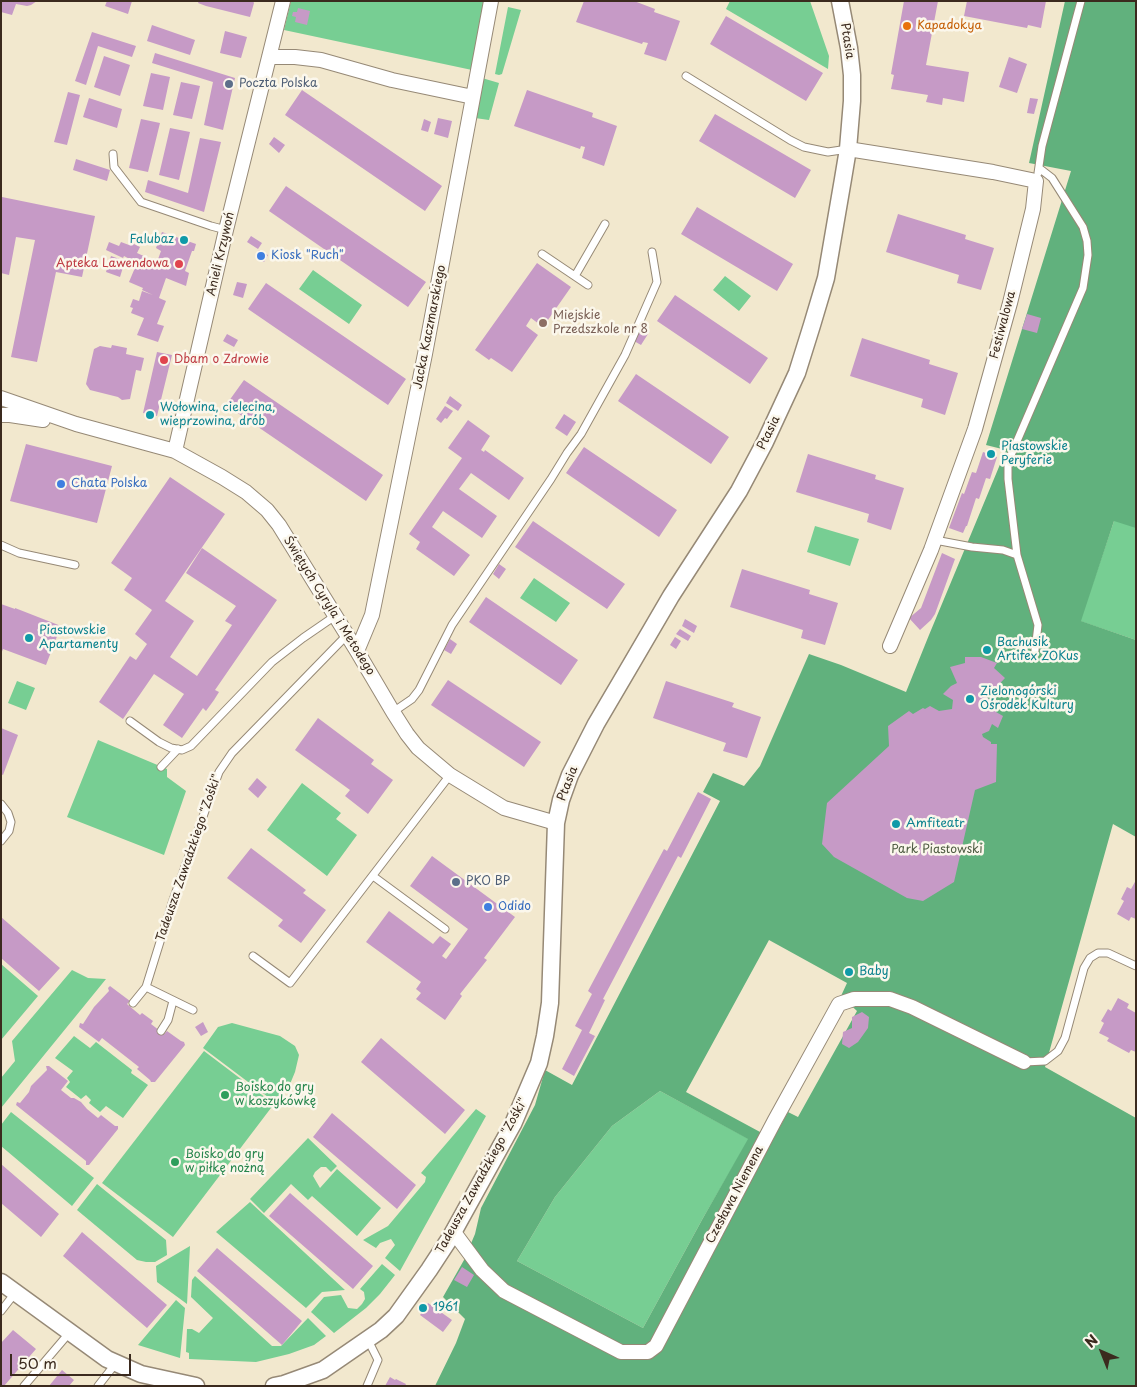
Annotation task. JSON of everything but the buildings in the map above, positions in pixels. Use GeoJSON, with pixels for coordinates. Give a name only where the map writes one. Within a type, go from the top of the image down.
{"type":"FeatureCollection","features":[{"type":"Feature","properties":{"kind":"street","name":"Anieli Krzywoń"},"geometry":{"type":"LineString","coordinates":[[175,451],[226,230],[284,1]]}},
{"type":"Feature","properties":{"kind":"street","name":"Jacka Kaczmarskiego"},"geometry":{"type":"LineString","coordinates":[[357,651],[372,615],[425,354],[490,1]]}},
{"type":"Feature","properties":{"kind":"street","name":"Ptasia"},"geometry":{"type":"LineString","coordinates":[[556,823],[561,800],[570,776],[596,724],[671,596],[739,491],[765,442],[797,373],[826,278],[848,149],[852,75],[840,1]]}},
{"type":"Feature","properties":{"kind":"street"},"geometry":{"type":"LineString","coordinates":[[269,57],[322,60],[392,80],[473,97]]}},
{"type":"Feature","properties":{"kind":"street"},"geometry":{"type":"LineString","coordinates":[[848,149],[993,172],[1038,174]]}},
{"type":"Feature","properties":{"kind":"street","name":"Festiwalowa"},"geometry":{"type":"LineString","coordinates":[[890,646],[935,540],[975,429],[1033,209],[1038,174]]}},
{"type":"Feature","properties":{"kind":"street"},"geometry":{"type":"LineString","coordinates":[[1,398],[76,424]]}},
{"type":"Feature","properties":{"kind":"street"},"geometry":{"type":"LineString","coordinates":[[1,415],[76,424]]}},
{"type":"Feature","properties":{"kind":"street","name":"Świętych Cyryla i Metodego"},"geometry":{"type":"LineString","coordinates":[[76,424],[175,451],[246,492],[279,525],[393,712],[418,748],[450,775],[504,808],[556,823]]}},
{"type":"Feature","properties":{"kind":"street","name":"Tadeusza Zawadzkiego \"Zośki\""},"geometry":{"type":"LineString","coordinates":[[274,1386],[322,1370],[368,1340],[396,1316],[454,1231],[513,1124],[539,1063],[550,1003],[556,823]]}},
{"type":"Feature","properties":{"kind":"street","name":"Czesława Niemena"},"geometry":{"type":"LineString","coordinates":[[454,1231],[482,1270],[504,1291],[621,1352],[648,1352],[656,1346],[775,1120],[839,1004],[854,999],[890,999],[912,1007],[1024,1062]]}},
{"type":"Feature","properties":{"kind":"street"},"geometry":{"type":"LineString","coordinates":[[1,1282],[107,1359],[141,1374],[196,1386]]}},
{"type":"Feature","properties":{"kind":"lane"},"geometry":{"type":"LineString","coordinates":[[1035,650],[1038,625],[1017,555],[1008,480],[1008,462],[1082,288],[1088,255],[1087,240],[1083,227],[1052,178],[1038,174],[1042,146],[1081,1]]}},
{"type":"Feature","properties":{"kind":"lane"},"geometry":{"type":"LineString","coordinates":[[686,76],[804,147],[828,152],[848,149]]}},
{"type":"Feature","properties":{"kind":"lane"},"geometry":{"type":"LineString","coordinates":[[113,154],[114,166],[141,202],[226,230]]}},
{"type":"Feature","properties":{"kind":"lane"},"geometry":{"type":"LineString","coordinates":[[575,276],[605,224]]}},
{"type":"Feature","properties":{"kind":"lane"},"geometry":{"type":"LineString","coordinates":[[393,712],[412,699],[419,690],[452,625],[581,434],[625,355],[657,282],[652,252]]}},
{"type":"Feature","properties":{"kind":"lane"},"geometry":{"type":"LineString","coordinates":[[542,254],[588,285]]}},
{"type":"Feature","properties":{"kind":"lane"},"geometry":{"type":"LineString","coordinates":[[935,540],[972,547],[1003,550],[1017,555]]}},
{"type":"Feature","properties":{"kind":"lane"},"geometry":{"type":"LineString","coordinates":[[1,545],[19,553],[75,566]]}},
{"type":"Feature","properties":{"kind":"lane"},"geometry":{"type":"LineString","coordinates":[[130,721],[159,742],[171,748],[182,750],[191,746],[272,662],[335,616]]}},
{"type":"Feature","properties":{"kind":"lane","name":"Tadeusza Zawadzkiego \"Zośki\""},"geometry":{"type":"LineString","coordinates":[[146,987],[219,772],[232,753],[347,635]]}},
{"type":"Feature","properties":{"kind":"lane"},"geometry":{"type":"LineString","coordinates":[[160,767],[178,749]]}},
{"type":"Feature","properties":{"kind":"lane"},"geometry":{"type":"LineString","coordinates":[[254,956],[290,983],[450,775]]}},
{"type":"Feature","properties":{"kind":"lane"},"geometry":{"type":"LineString","coordinates":[[1,804],[11,822],[9,831],[1,841]]}},
{"type":"Feature","properties":{"kind":"lane"},"geometry":{"type":"LineString","coordinates":[[373,876],[446,929]]}},
{"type":"Feature","properties":{"kind":"lane"},"geometry":{"type":"LineString","coordinates":[[1024,1062],[1045,1061],[1058,1051],[1065,1038],[1084,968],[1090,958],[1098,953],[1108,953],[1136,966]]}},
{"type":"Feature","properties":{"kind":"lane"},"geometry":{"type":"LineString","coordinates":[[133,1003],[146,987],[193,1010]]}},
{"type":"Feature","properties":{"kind":"lane"},"geometry":{"type":"LineString","coordinates":[[161,1031],[168,1020],[173,1001]]}},
{"type":"Feature","properties":{"kind":"lane"},"geometry":{"type":"LineString","coordinates":[[1,1310],[15,1292]]}},
{"type":"Feature","properties":{"kind":"lane"},"geometry":{"type":"LineString","coordinates":[[24,1386],[70,1332]]}},
{"type":"Feature","properties":{"kind":"lane"},"geometry":{"type":"LineString","coordinates":[[367,1386],[378,1360],[368,1340]]}},
{"type":"Feature","properties":{"kind":"lane"},"geometry":{"type":"LineString","coordinates":[[98,1386],[116,1363]]}},
{"type":"Feature","properties":{"kind":"green space"},"geometry":{"type":"Polygon","coordinates":[[[291,1],[485,1],[472,70],[284,30],[291,1]]]}},
{"type":"Feature","properties":{"kind":"green space"},"geometry":{"type":"Polygon","coordinates":[[[730,1],[810,1],[829,56],[828,69],[726,9],[730,1]]]}},
{"type":"Feature","properties":{"kind":"green space","name":"Park Piastowski"},"geometry":{"type":"Polygon","coordinates":[[[1065,1],[1136,1],[1136,528],[1114,521],[1081,621],[1136,640],[1136,837],[1113,824],[1045,1067],[1136,1118],[1136,1386],[435,1386],[456,1343],[465,1319],[443,1297],[464,1260],[475,1234],[481,1208],[535,1105],[545,1070],[572,1085],[720,801],[703,792],[713,773],[744,786],[760,766],[809,654],[906,692],[1006,450],[986,445],[1071,171],[1029,163],[1065,1]],[[769,940],[686,1092],[773,1139],[788,1112],[798,1117],[857,1011],[841,996],[847,983],[769,940]],[[660,1091],[612,1126],[555,1197],[517,1261],[643,1328],[748,1139],[660,1091]]]}},
{"type":"Feature","properties":{"kind":"green space"},"geometry":{"type":"Polygon","coordinates":[[[508,7],[521,10],[502,74],[499,75],[495,74],[508,7]]]}},
{"type":"Feature","properties":{"kind":"green space"},"geometry":{"type":"Polygon","coordinates":[[[482,78],[499,83],[489,120],[475,118],[482,78]]]}},
{"type":"Feature","properties":{"kind":"green space"},"geometry":{"type":"Polygon","coordinates":[[[313,270],[362,305],[349,324],[299,289],[313,270]]]}},
{"type":"Feature","properties":{"kind":"green space"},"geometry":{"type":"Polygon","coordinates":[[[725,276],[751,296],[739,311],[713,290],[725,276]]]}},
{"type":"Feature","properties":{"kind":"green space"},"geometry":{"type":"Polygon","coordinates":[[[1136,448],[1136,640],[1080,621],[1114,521],[1136,448]]]}},
{"type":"Feature","properties":{"kind":"green space"},"geometry":{"type":"Polygon","coordinates":[[[815,526],[859,539],[850,566],[807,552],[815,526]]]}},
{"type":"Feature","properties":{"kind":"green space"},"geometry":{"type":"Polygon","coordinates":[[[534,578],[570,603],[556,622],[520,598],[534,578]]]}},
{"type":"Feature","properties":{"kind":"green space"},"geometry":{"type":"Polygon","coordinates":[[[17,681],[35,688],[26,710],[8,703],[17,681]]]}},
{"type":"Feature","properties":{"kind":"green space"},"geometry":{"type":"Polygon","coordinates":[[[98,740],[167,769],[167,777],[186,791],[164,855],[67,817],[98,740]]]}},
{"type":"Feature","properties":{"kind":"green space"},"geometry":{"type":"Polygon","coordinates":[[[302,783],[341,813],[336,819],[357,835],[327,876],[267,830],[302,783]]]}},
{"type":"Feature","properties":{"kind":"green space"},"geometry":{"type":"Polygon","coordinates":[[[1,964],[38,996],[1,1040],[1,964]]]}},
{"type":"Feature","properties":{"kind":"green space"},"geometry":{"type":"Polygon","coordinates":[[[72,970],[88,978],[106,979],[1,1108],[1,1078],[15,1061],[12,1041],[72,970]]]}},
{"type":"Feature","properties":{"kind":"green space"},"geometry":{"type":"Polygon","coordinates":[[[232,1023],[280,1036],[295,1046],[299,1055],[295,1072],[290,1084],[279,1096],[272,1100],[203,1048],[218,1027],[232,1023]]]}},
{"type":"Feature","properties":{"kind":"green space"},"geometry":{"type":"Polygon","coordinates":[[[74,1036],[90,1048],[96,1042],[132,1070],[131,1073],[148,1085],[123,1118],[106,1106],[100,1112],[89,1103],[91,1100],[86,1095],[81,1099],[66,1087],[70,1082],[67,1078],[73,1071],[55,1058],[74,1036]]]}},
{"type":"Feature","properties":{"kind":"green space","name":"Boisko do gry w piłkę nożną"},"geometry":{"type":"Polygon","coordinates":[[[204,1051],[274,1104],[173,1237],[102,1183],[204,1051]]]}},
{"type":"Feature","properties":{"kind":"green space"},"geometry":{"type":"Polygon","coordinates":[[[660,1091],[749,1139],[643,1328],[517,1261],[555,1197],[612,1126],[660,1091]]]}},
{"type":"Feature","properties":{"kind":"green space"},"geometry":{"type":"Polygon","coordinates":[[[476,1109],[486,1116],[400,1271],[385,1258],[395,1245],[391,1239],[380,1243],[376,1248],[363,1240],[388,1226],[425,1182],[426,1177],[421,1173],[476,1109]]]}},
{"type":"Feature","properties":{"kind":"green space"},"geometry":{"type":"Polygon","coordinates":[[[11,1112],[94,1178],[72,1206],[1,1146],[1,1125],[11,1112]]]}},
{"type":"Feature","properties":{"kind":"green space"},"geometry":{"type":"Polygon","coordinates":[[[308,1138],[337,1166],[331,1172],[326,1167],[321,1167],[315,1172],[313,1176],[320,1188],[337,1169],[381,1208],[357,1236],[312,1196],[308,1200],[291,1184],[264,1213],[250,1199],[308,1138]]]}},
{"type":"Feature","properties":{"kind":"green space"},"geometry":{"type":"Polygon","coordinates":[[[97,1184],[166,1240],[167,1255],[155,1262],[137,1260],[77,1210],[97,1184]]]}},
{"type":"Feature","properties":{"kind":"green space"},"geometry":{"type":"Polygon","coordinates":[[[250,1202],[345,1290],[322,1292],[306,1308],[216,1232],[250,1202]]]}},
{"type":"Feature","properties":{"kind":"green space"},"geometry":{"type":"Polygon","coordinates":[[[190,1246],[187,1304],[157,1282],[156,1266],[190,1246]]]}},
{"type":"Feature","properties":{"kind":"green space"},"geometry":{"type":"Polygon","coordinates":[[[382,1264],[395,1275],[366,1308],[334,1333],[311,1312],[324,1297],[341,1295],[348,1308],[357,1309],[365,1299],[364,1292],[360,1289],[382,1264]]]}},
{"type":"Feature","properties":{"kind":"green space"},"geometry":{"type":"Polygon","coordinates":[[[195,1276],[272,1346],[281,1346],[308,1318],[326,1336],[314,1345],[289,1354],[256,1362],[189,1359],[189,1353],[186,1352],[187,1329],[192,1329],[199,1333],[213,1318],[191,1297],[192,1280],[195,1276]]]}},
{"type":"Feature","properties":{"kind":"green space"},"geometry":{"type":"Polygon","coordinates":[[[176,1300],[185,1308],[180,1358],[138,1345],[176,1300]]]}},
{"type":"Feature","properties":{"kind":"place","name":"Kapadokya"},"geometry":{"type":"Point","coordinates":[907,26]}},
{"type":"Feature","properties":{"kind":"place","name":"Poczta Polska"},"geometry":{"type":"Point","coordinates":[229,84]}},
{"type":"Feature","properties":{"kind":"place","name":"Falubaz"},"geometry":{"type":"Point","coordinates":[184,240]}},
{"type":"Feature","properties":{"kind":"place","name":"Kiosk \"Ruch\""},"geometry":{"type":"Point","coordinates":[261,256]}},
{"type":"Feature","properties":{"kind":"place","name":"Apteka Lawendowa"},"geometry":{"type":"Point","coordinates":[179,264]}},
{"type":"Feature","properties":{"kind":"place","name":"Miejskie Przedszkole nr 8"},"geometry":{"type":"Point","coordinates":[543,323]}},
{"type":"Feature","properties":{"kind":"place","name":"Dbam o Zdrowie"},"geometry":{"type":"Point","coordinates":[164,360]}},
{"type":"Feature","properties":{"kind":"place","name":"Wołowina, cielecina, wieprzowina, drób"},"geometry":{"type":"Point","coordinates":[150,415]}},
{"type":"Feature","properties":{"kind":"place","name":"Piastowskie Peryferie"},"geometry":{"type":"Point","coordinates":[991,454]}},
{"type":"Feature","properties":{"kind":"place","name":"Chata Polska"},"geometry":{"type":"Point","coordinates":[61,484]}},
{"type":"Feature","properties":{"kind":"place","name":"Piastowskie Apartamenty"},"geometry":{"type":"Point","coordinates":[29,638]}},
{"type":"Feature","properties":{"kind":"place","name":"Bachusik Artifex ZOKus"},"geometry":{"type":"Point","coordinates":[987,650]}},
{"type":"Feature","properties":{"kind":"place","name":"Zielonogórski Ośrodek Kultury"},"geometry":{"type":"Point","coordinates":[970,699]}},
{"type":"Feature","properties":{"kind":"place","name":"Amfiteatr"},"geometry":{"type":"Point","coordinates":[896,824]}},
{"type":"Feature","properties":{"kind":"place","name":"PKO BP"},"geometry":{"type":"Point","coordinates":[456,882]}},
{"type":"Feature","properties":{"kind":"place","name":"Odido"},"geometry":{"type":"Point","coordinates":[488,907]}},
{"type":"Feature","properties":{"kind":"place","name":"Baby"},"geometry":{"type":"Point","coordinates":[849,972]}},
{"type":"Feature","properties":{"kind":"place","name":"Boisko do gry w koszykówkę"},"geometry":{"type":"Point","coordinates":[225,1095]}},
{"type":"Feature","properties":{"kind":"place","name":"Boisko do gry w piłkę nożną"},"geometry":{"type":"Point","coordinates":[175,1162]}},
{"type":"Feature","properties":{"kind":"place","name":"1961"},"geometry":{"type":"Point","coordinates":[423,1308]}}]}
